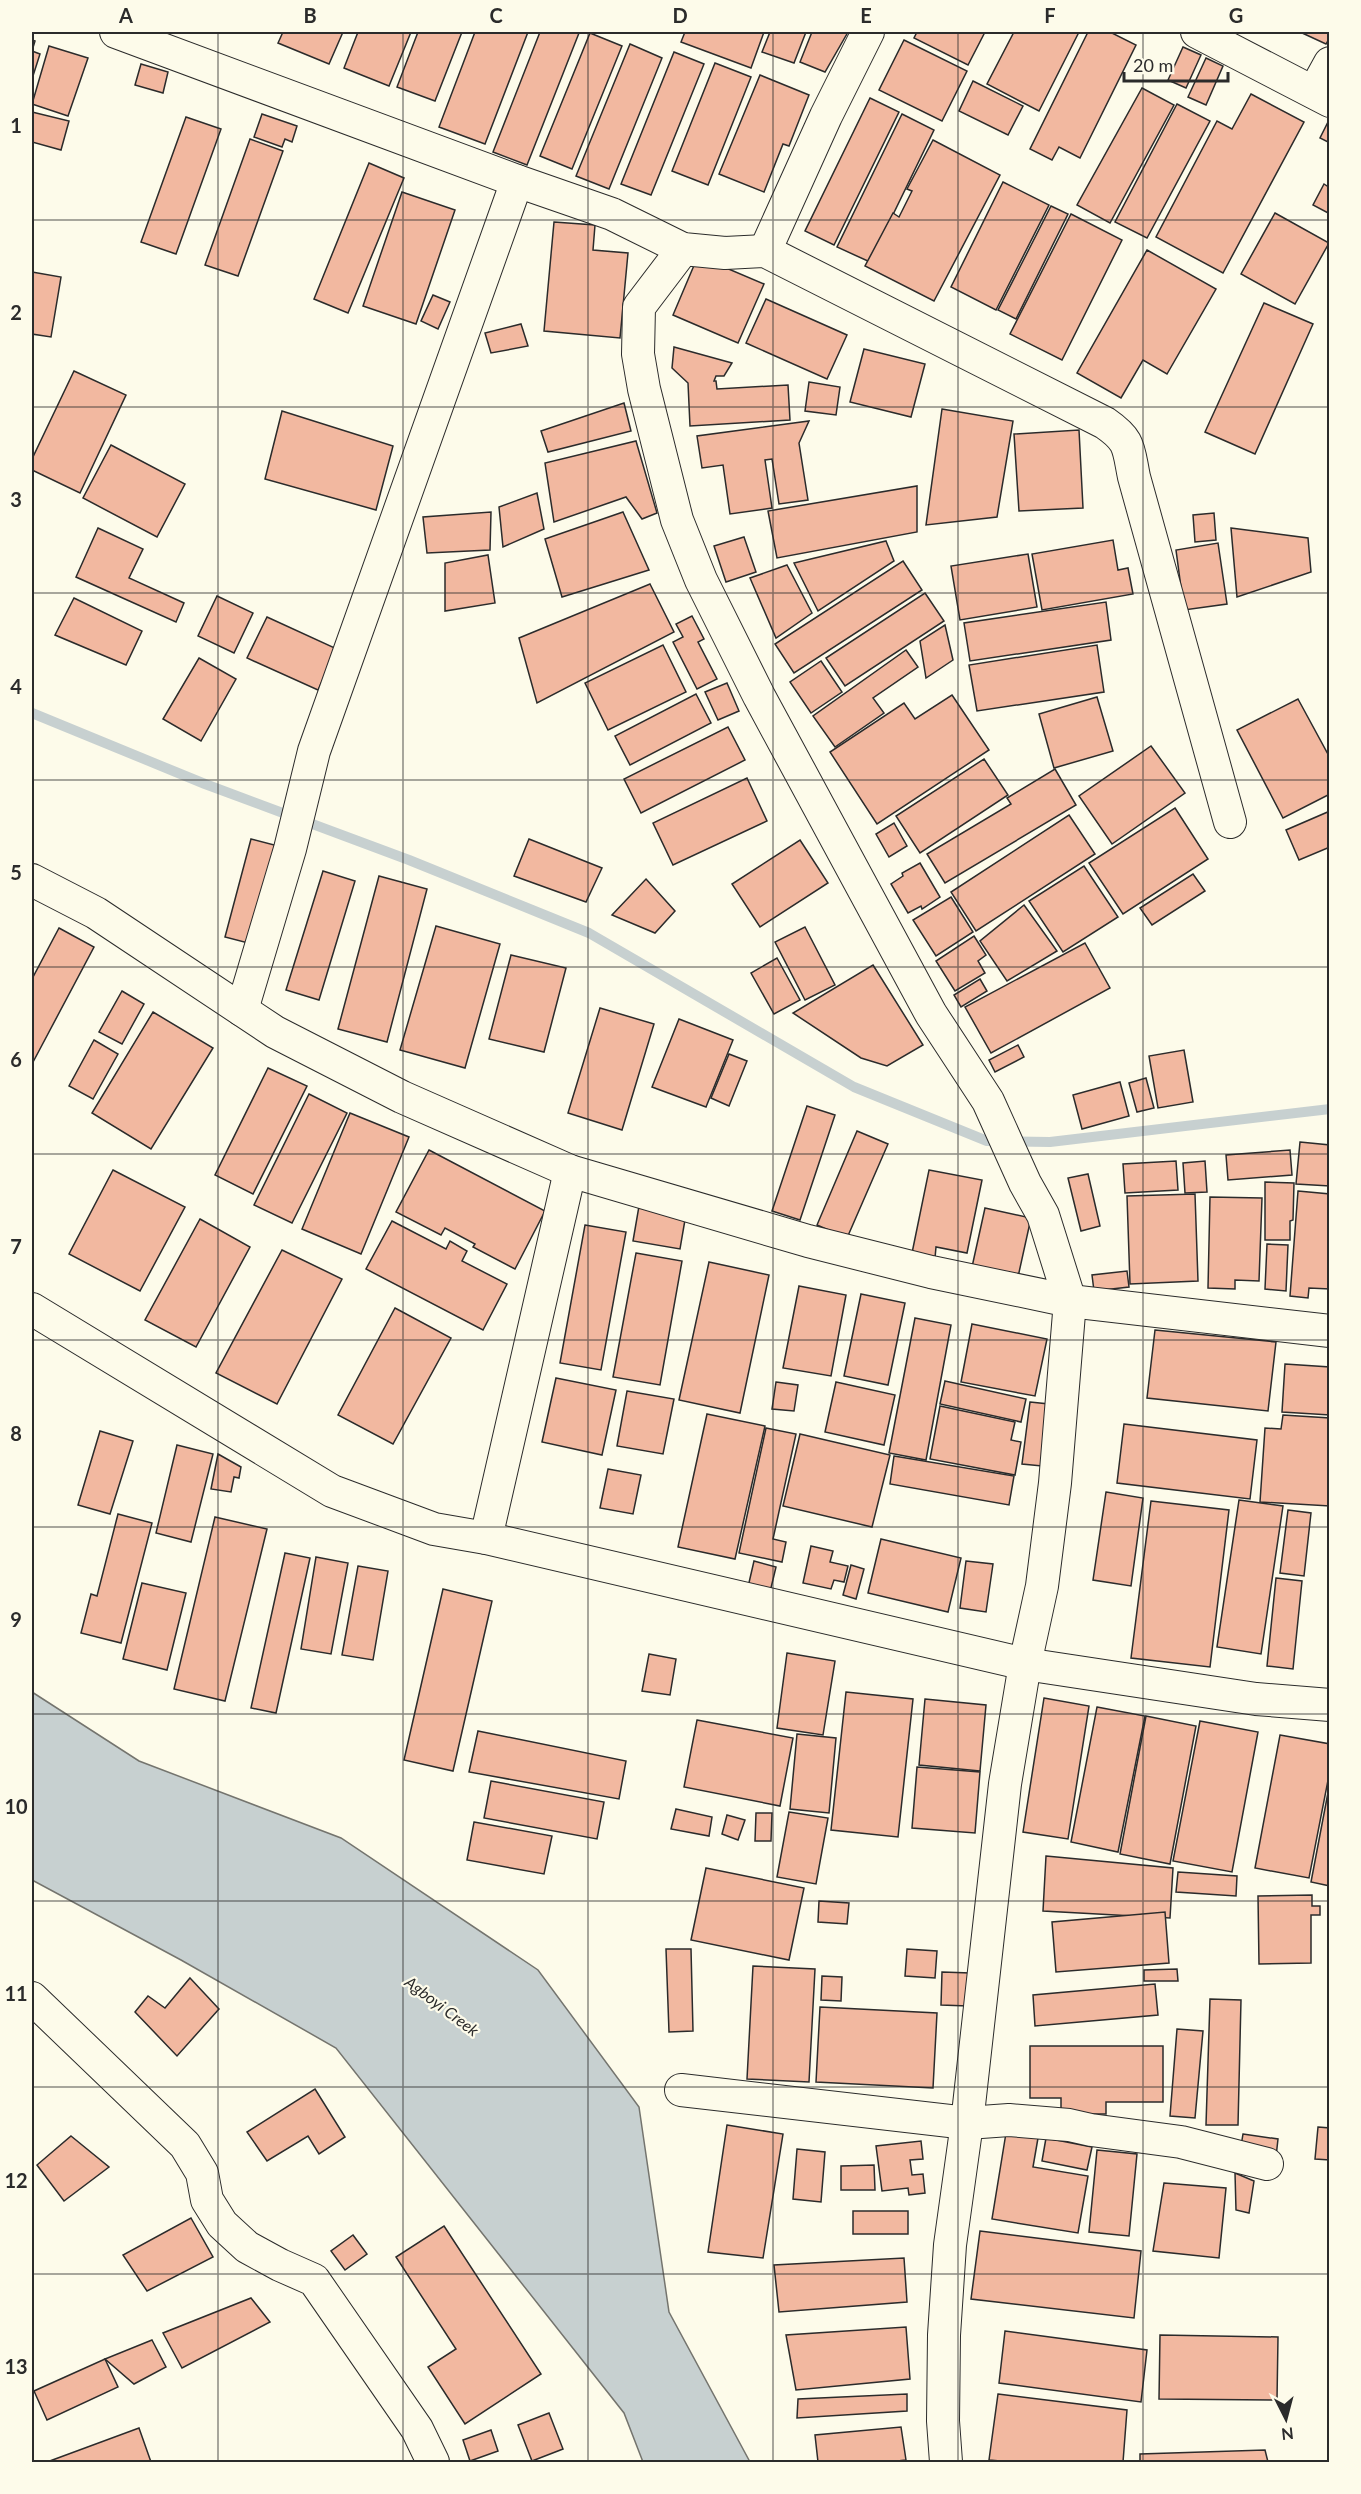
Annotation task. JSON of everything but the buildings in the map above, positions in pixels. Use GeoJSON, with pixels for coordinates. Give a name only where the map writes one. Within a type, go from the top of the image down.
{"type":"FeatureCollection","features":[{"type":"Feature","properties":{"kind":"street"},"geometry":{"type":"LineString","coordinates":[[116,32],[612,214],[683,249],[725,253],[765,251],[1105,423],[1122,435],[1128,447],[1137,489],[1230,822]]}},
{"type":"Feature","properties":{"kind":"street"},"geometry":{"type":"LineString","coordinates":[[765,251],[826,116],[868,32]]}},
{"type":"Feature","properties":{"kind":"street"},"geometry":{"type":"LineString","coordinates":[[1197,32],[1322,96],[1329,63]]}},
{"type":"Feature","properties":{"kind":"street"},"geometry":{"type":"LineString","coordinates":[[242,1011],[294,835],[318,740],[517,181]]}},
{"type":"Feature","properties":{"kind":"street"},"geometry":{"type":"LineString","coordinates":[[683,249],[639,307],[638,354],[644,389],[677,520],[701,580],[759,696],[931,1014],[988,1101],[1025,1183],[1043,1215],[1070,1301],[1055,1483],[1042,1586],[1025,1664],[1005,1784],[967,2123],[950,2245],[944,2336],[943,2421],[946,2463]]}},
{"type":"Feature","properties":{"kind":"street"},"geometry":{"type":"LineString","coordinates":[[32,880],[96,913],[274,1032],[402,1097],[570,1171],[808,1241],[932,1272],[1070,1301],[1329,1331]]}},
{"type":"Feature","properties":{"kind":"street"},"geometry":{"type":"LineString","coordinates":[[486,1538],[570,1171]]}},
{"type":"Feature","properties":{"kind":"street"},"geometry":{"type":"LineString","coordinates":[[32,1309],[332,1491],[434,1529],[486,1538],[1025,1664],[1256,1699],[1329,1705]]}},
{"type":"Feature","properties":{"kind":"street"},"geometry":{"type":"LineString","coordinates":[[32,1998],[185,2145],[201,2173],[207,2200],[222,2224],[247,2247],[314,2280],[417,2429],[433,2463]]}},
{"type":"Feature","properties":{"kind":"street"},"geometry":{"type":"LineString","coordinates":[[681,2090],[967,2123],[1009,2120],[1069,2125],[1181,2142],[1267,2164]]}},
{"type":"Feature","properties":{"kind":"water","name":"Agboyi Creek"},"geometry":{"type":"Polygon","coordinates":[[[32,1692],[139,1761],[341,1838],[538,1970],[639,2107],[669,2312],[750,2462],[643,2462],[624,2413],[336,2048],[181,1960],[32,1880],[32,1692]]]}},
{"type":"Feature","properties":{"kind":"waterway"},"geometry":{"type":"LineString","coordinates":[[32,713],[205,784],[409,860],[589,933],[854,1087],[987,1141],[1050,1142],[1330,1109]]}}]}
